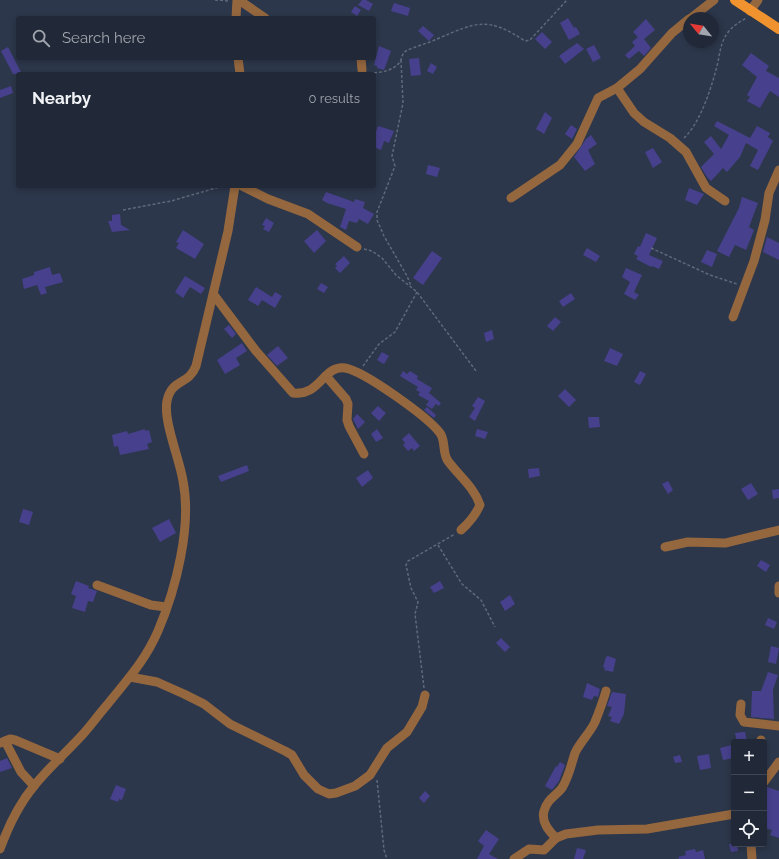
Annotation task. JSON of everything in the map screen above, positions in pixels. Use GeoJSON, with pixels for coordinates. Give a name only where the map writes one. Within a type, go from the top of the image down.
{"type":"FeatureCollection","features":[{"type":"Feature","properties":{"kind":"main road"},"geometry":{"type":"LineString","coordinates":[[735,0],[779,29]]}},
{"type":"Feature","properties":{"kind":"street"},"geometry":{"type":"LineString","coordinates":[[236,16],[238,0],[262,16]]}},
{"type":"Feature","properties":{"kind":"street"},"geometry":{"type":"LineString","coordinates":[[699,12],[714,0]]}},
{"type":"Feature","properties":{"kind":"street"},"geometry":{"type":"LineString","coordinates":[[752,12],[758,0]]}},
{"type":"Feature","properties":{"kind":"street"},"geometry":{"type":"LineString","coordinates":[[512,198],[560,165],[577,144],[598,98],[617,88],[640,69],[672,33],[683,24]]}},
{"type":"Feature","properties":{"kind":"street"},"geometry":{"type":"LineString","coordinates":[[238,60],[240,72]]}},
{"type":"Feature","properties":{"kind":"street"},"geometry":{"type":"LineString","coordinates":[[361,60],[362,70]]}},
{"type":"Feature","properties":{"kind":"street"},"geometry":{"type":"LineString","coordinates":[[617,88],[634,113],[644,122],[678,144],[686,152],[706,188],[725,201]]}},
{"type":"Feature","properties":{"kind":"street"},"geometry":{"type":"LineString","coordinates":[[733,317],[745,287],[762,232],[769,193],[779,170]]}},
{"type":"Feature","properties":{"kind":"street"},"geometry":{"type":"LineString","coordinates":[[0,848],[6,832],[34,786],[84,733],[147,655],[166,607],[175,579],[185,515],[184,481],[167,419],[167,402],[172,388],[178,383],[189,378],[194,372],[214,295],[236,188]]}},
{"type":"Feature","properties":{"kind":"street"},"geometry":{"type":"LineString","coordinates":[[246,188],[268,199],[308,214],[357,247]]}},
{"type":"Feature","properties":{"kind":"street"},"geometry":{"type":"LineString","coordinates":[[214,295],[256,351],[293,393],[309,392],[326,376],[335,370],[344,368],[355,372],[412,407],[439,431],[442,436],[448,460],[477,497],[480,505],[471,521],[461,530]]}},
{"type":"Feature","properties":{"kind":"street"},"geometry":{"type":"LineString","coordinates":[[326,376],[346,399],[349,426],[364,454]]}},
{"type":"Feature","properties":{"kind":"street"},"geometry":{"type":"LineString","coordinates":[[665,547],[688,542],[724,542],[779,530]]}},
{"type":"Feature","properties":{"kind":"street"},"geometry":{"type":"LineString","coordinates":[[97,584],[152,605],[166,607]]}},
{"type":"Feature","properties":{"kind":"street"},"geometry":{"type":"LineString","coordinates":[[779,586],[779,593]]}},
{"type":"Feature","properties":{"kind":"street"},"geometry":{"type":"LineString","coordinates":[[130,677],[157,682],[184,694],[204,704],[230,724],[286,751],[292,755],[311,783],[329,794],[336,793],[365,780],[377,766],[387,748],[407,732],[415,721],[422,707],[425,695]]}},
{"type":"Feature","properties":{"kind":"street"},"geometry":{"type":"LineString","coordinates":[[556,838],[549,831],[543,812],[554,794],[561,789],[568,776],[576,752],[594,723],[606,690]]}},
{"type":"Feature","properties":{"kind":"street"},"geometry":{"type":"LineString","coordinates":[[741,704],[740,715],[744,722],[779,726]]}},
{"type":"Feature","properties":{"kind":"street"},"geometry":{"type":"LineString","coordinates":[[34,786],[21,772],[2,742],[10,739],[25,743],[60,759]]}},
{"type":"Feature","properties":{"kind":"street"},"geometry":{"type":"LineString","coordinates":[[767,775],[779,762]]}},
{"type":"Feature","properties":{"kind":"street"},"geometry":{"type":"LineString","coordinates":[[514,859],[529,849],[544,850],[556,838],[566,834],[581,831],[647,829],[731,815]]}},
{"type":"Feature","properties":{"kind":"street"},"geometry":{"type":"LineString","coordinates":[[751,847],[752,859]]}},
{"type":"Feature","properties":{"kind":"path"},"geometry":{"type":"LineString","coordinates":[[215,0],[238,0]]}},
{"type":"Feature","properties":{"kind":"path"},"geometry":{"type":"LineString","coordinates":[[362,70],[365,72],[380,72],[390,69],[401,60],[406,50],[457,30],[478,24],[500,26],[525,41],[530,40],[567,0]]}},
{"type":"Feature","properties":{"kind":"path"},"geometry":{"type":"LineString","coordinates":[[678,144],[689,133],[699,117],[718,63],[720,46],[724,38],[735,25],[752,12]]}},
{"type":"Feature","properties":{"kind":"path"},"geometry":{"type":"LineString","coordinates":[[401,60],[403,103],[392,156],[396,166],[377,212],[377,220],[411,286]]}},
{"type":"Feature","properties":{"kind":"path"},"geometry":{"type":"LineString","coordinates":[[123,210],[171,201],[216,188]]}},
{"type":"Feature","properties":{"kind":"path"},"geometry":{"type":"LineString","coordinates":[[357,247],[372,252],[382,258],[396,275],[417,292],[476,372]]}},
{"type":"Feature","properties":{"kind":"path"},"geometry":{"type":"LineString","coordinates":[[651,248],[710,275],[745,287]]}},
{"type":"Feature","properties":{"kind":"path"},"geometry":{"type":"LineString","coordinates":[[355,372],[361,368],[379,344],[396,332],[417,292]]}},
{"type":"Feature","properties":{"kind":"path"},"geometry":{"type":"LineString","coordinates":[[425,695],[416,614],[418,602],[411,588],[406,565],[408,561],[438,545],[461,530]]}},
{"type":"Feature","properties":{"kind":"path"},"geometry":{"type":"LineString","coordinates":[[438,545],[462,584],[482,600],[495,627]]}},
{"type":"Feature","properties":{"kind":"path"},"geometry":{"type":"LineString","coordinates":[[377,766],[378,799],[385,842],[384,850],[387,859]]}},
{"type":"Feature","properties":{"kind":"building"},"geometry":{"type":"Polygon","coordinates":[[[362,0],[366,0],[373,4],[369,11],[358,5],[362,0]]]}},
{"type":"Feature","properties":{"kind":"building"},"geometry":{"type":"Polygon","coordinates":[[[394,3],[410,8],[408,16],[391,11],[394,3]]]}},
{"type":"Feature","properties":{"kind":"building"},"geometry":{"type":"Polygon","coordinates":[[[355,6],[361,10],[357,16],[351,12],[355,6]]]}},
{"type":"Feature","properties":{"kind":"building"},"geometry":{"type":"Polygon","coordinates":[[[568,18],[580,34],[569,40],[560,23],[568,18]]]}},
{"type":"Feature","properties":{"kind":"building"},"geometry":{"type":"Polygon","coordinates":[[[646,19],[655,30],[644,39],[651,48],[644,56],[639,51],[629,59],[625,55],[635,46],[632,42],[638,37],[633,32],[646,19]]]}},
{"type":"Feature","properties":{"kind":"building"},"geometry":{"type":"Polygon","coordinates":[[[423,26],[434,35],[429,41],[418,31],[423,26]]]}},
{"type":"Feature","properties":{"kind":"building"},"geometry":{"type":"Polygon","coordinates":[[[542,32],[552,42],[545,49],[535,39],[542,32]]]}},
{"type":"Feature","properties":{"kind":"building"},"geometry":{"type":"Polygon","coordinates":[[[577,43],[584,49],[565,64],[559,56],[577,43]]]}},
{"type":"Feature","properties":{"kind":"building"},"geometry":{"type":"Polygon","coordinates":[[[594,45],[601,58],[593,62],[586,49],[594,45]]]}},
{"type":"Feature","properties":{"kind":"building"},"geometry":{"type":"Polygon","coordinates":[[[379,46],[391,51],[384,70],[377,68],[377,66],[374,65],[379,46]]]}},
{"type":"Feature","properties":{"kind":"building"},"geometry":{"type":"Polygon","coordinates":[[[8,47],[21,72],[16,72],[16,74],[13,74],[1,51],[8,47]]]}},
{"type":"Feature","properties":{"kind":"building"},"geometry":{"type":"Polygon","coordinates":[[[751,53],[769,66],[766,71],[779,78],[779,97],[770,91],[760,108],[747,101],[750,97],[747,95],[757,77],[742,65],[751,53]]]}},
{"type":"Feature","properties":{"kind":"building"},"geometry":{"type":"Polygon","coordinates":[[[419,58],[421,75],[411,76],[409,59],[419,58]]]}},
{"type":"Feature","properties":{"kind":"building"},"geometry":{"type":"Polygon","coordinates":[[[431,63],[437,67],[433,74],[427,71],[431,63]]]}},
{"type":"Feature","properties":{"kind":"building"},"geometry":{"type":"Polygon","coordinates":[[[11,86],[13,93],[0,98],[0,90],[11,86]]]}},
{"type":"Feature","properties":{"kind":"building"},"geometry":{"type":"Polygon","coordinates":[[[545,112],[552,118],[544,134],[536,129],[545,112]]]}},
{"type":"Feature","properties":{"kind":"building"},"geometry":{"type":"Polygon","coordinates":[[[717,121],[750,138],[757,126],[770,133],[768,137],[773,141],[758,170],[750,166],[758,150],[746,143],[740,157],[727,172],[723,168],[711,181],[707,177],[701,167],[714,154],[704,142],[711,136],[721,149],[729,135],[714,126],[717,121]]]}},
{"type":"Feature","properties":{"kind":"building"},"geometry":{"type":"Polygon","coordinates":[[[571,125],[577,129],[572,139],[565,134],[571,125]]]}},
{"type":"Feature","properties":{"kind":"building"},"geometry":{"type":"Polygon","coordinates":[[[378,126],[394,131],[389,143],[384,141],[381,150],[376,148],[376,132],[378,126]]]}},
{"type":"Feature","properties":{"kind":"building"},"geometry":{"type":"Polygon","coordinates":[[[591,135],[597,144],[588,150],[595,164],[585,171],[574,157],[586,139],[591,135]]]}},
{"type":"Feature","properties":{"kind":"building"},"geometry":{"type":"Polygon","coordinates":[[[653,148],[662,162],[653,168],[645,152],[653,148]]]}},
{"type":"Feature","properties":{"kind":"building"},"geometry":{"type":"Polygon","coordinates":[[[428,165],[440,168],[437,177],[426,174],[428,165]]]}},
{"type":"Feature","properties":{"kind":"building"},"geometry":{"type":"Polygon","coordinates":[[[689,188],[704,194],[697,205],[685,200],[689,188]]]}},
{"type":"Feature","properties":{"kind":"building"},"geometry":{"type":"Polygon","coordinates":[[[326,192],[354,202],[355,199],[365,202],[363,208],[374,214],[368,224],[359,219],[357,223],[349,221],[346,230],[340,227],[346,209],[322,200],[326,192]]]}},
{"type":"Feature","properties":{"kind":"building"},"geometry":{"type":"Polygon","coordinates":[[[742,197],[758,203],[749,227],[754,230],[746,250],[735,245],[729,257],[717,251],[739,208],[742,197]]]}},
{"type":"Feature","properties":{"kind":"building"},"geometry":{"type":"Polygon","coordinates":[[[120,214],[121,225],[130,230],[112,232],[108,221],[112,221],[112,215],[120,214]]]}},
{"type":"Feature","properties":{"kind":"building"},"geometry":{"type":"Polygon","coordinates":[[[266,218],[274,223],[269,232],[263,229],[265,226],[262,225],[266,218]]]}},
{"type":"Feature","properties":{"kind":"building"},"geometry":{"type":"Polygon","coordinates":[[[183,230],[204,244],[195,259],[176,248],[179,243],[176,242],[183,230]]]}},
{"type":"Feature","properties":{"kind":"building"},"geometry":{"type":"Polygon","coordinates":[[[317,230],[326,241],[314,253],[304,241],[317,230]]]}},
{"type":"Feature","properties":{"kind":"building"},"geometry":{"type":"Polygon","coordinates":[[[646,233],[657,238],[649,255],[663,261],[659,269],[652,266],[651,267],[636,259],[638,256],[634,254],[638,246],[640,247],[646,233]]]}},
{"type":"Feature","properties":{"kind":"building"},"geometry":{"type":"Polygon","coordinates":[[[767,237],[779,243],[779,260],[763,252],[767,237]]]}},
{"type":"Feature","properties":{"kind":"building"},"geometry":{"type":"Polygon","coordinates":[[[587,248],[600,256],[596,262],[583,255],[587,248]]]}},
{"type":"Feature","properties":{"kind":"building"},"geometry":{"type":"Polygon","coordinates":[[[707,250],[717,254],[712,267],[701,262],[707,250]]]}},
{"type":"Feature","properties":{"kind":"building"},"geometry":{"type":"Polygon","coordinates":[[[432,251],[442,258],[423,285],[413,278],[432,251]]]}},
{"type":"Feature","properties":{"kind":"building"},"geometry":{"type":"Polygon","coordinates":[[[344,256],[350,263],[340,273],[335,268],[337,266],[335,264],[344,256]]]}},
{"type":"Feature","properties":{"kind":"building"},"geometry":{"type":"Polygon","coordinates":[[[50,267],[52,275],[60,273],[63,282],[45,287],[47,293],[41,295],[37,285],[24,289],[22,279],[34,275],[34,272],[50,267]]]}},
{"type":"Feature","properties":{"kind":"building"},"geometry":{"type":"Polygon","coordinates":[[[626,268],[642,275],[634,292],[639,295],[635,300],[624,294],[630,282],[622,277],[626,268]]]}},
{"type":"Feature","properties":{"kind":"building"},"geometry":{"type":"Polygon","coordinates":[[[185,276],[205,288],[201,294],[190,287],[183,298],[175,292],[185,276]]]}},
{"type":"Feature","properties":{"kind":"building"},"geometry":{"type":"Polygon","coordinates":[[[321,283],[328,287],[324,293],[317,289],[321,283]]]}},
{"type":"Feature","properties":{"kind":"building"},"geometry":{"type":"Polygon","coordinates":[[[256,287],[272,297],[275,292],[282,296],[275,308],[262,300],[258,306],[248,300],[256,287]]]}},
{"type":"Feature","properties":{"kind":"building"},"geometry":{"type":"Polygon","coordinates":[[[571,293],[575,299],[563,307],[559,301],[571,293]]]}},
{"type":"Feature","properties":{"kind":"building"},"geometry":{"type":"Polygon","coordinates":[[[555,317],[561,322],[553,331],[547,326],[555,317]]]}},
{"type":"Feature","properties":{"kind":"building"},"geometry":{"type":"Polygon","coordinates":[[[229,325],[236,334],[232,338],[224,329],[229,325]]]}},
{"type":"Feature","properties":{"kind":"building"},"geometry":{"type":"Polygon","coordinates":[[[492,330],[494,339],[486,342],[484,333],[492,330]]]}},
{"type":"Feature","properties":{"kind":"building"},"geometry":{"type":"Polygon","coordinates":[[[242,343],[247,351],[236,358],[240,365],[225,374],[217,360],[242,343]]]}},
{"type":"Feature","properties":{"kind":"building"},"geometry":{"type":"Polygon","coordinates":[[[278,346],[288,358],[277,366],[267,355],[278,346]]]}},
{"type":"Feature","properties":{"kind":"building"},"geometry":{"type":"Polygon","coordinates":[[[610,348],[623,354],[617,366],[604,361],[610,348]]]}},
{"type":"Feature","properties":{"kind":"building"},"geometry":{"type":"Polygon","coordinates":[[[382,352],[389,356],[384,364],[377,360],[382,352]]]}},
{"type":"Feature","properties":{"kind":"building"},"geometry":{"type":"Polygon","coordinates":[[[403,371],[407,374],[410,371],[418,376],[417,379],[432,388],[429,393],[441,403],[439,406],[436,404],[432,409],[426,405],[429,401],[418,395],[420,392],[416,390],[418,387],[400,376],[403,371]]]}},
{"type":"Feature","properties":{"kind":"building"},"geometry":{"type":"Polygon","coordinates":[[[640,371],[646,374],[640,385],[634,382],[640,371]]]}},
{"type":"Feature","properties":{"kind":"building"},"geometry":{"type":"Polygon","coordinates":[[[565,389],[576,400],[569,407],[558,396],[565,389]]]}},
{"type":"Feature","properties":{"kind":"building"},"geometry":{"type":"Polygon","coordinates":[[[478,397],[485,401],[475,421],[469,417],[475,408],[472,406],[478,397]]]}},
{"type":"Feature","properties":{"kind":"building"},"geometry":{"type":"Polygon","coordinates":[[[378,406],[386,413],[379,421],[371,413],[378,406]]]}},
{"type":"Feature","properties":{"kind":"building"},"geometry":{"type":"Polygon","coordinates":[[[427,407],[436,415],[434,418],[424,410],[427,407]]]}},
{"type":"Feature","properties":{"kind":"building"},"geometry":{"type":"Polygon","coordinates":[[[357,414],[365,422],[358,429],[353,419],[357,414]]]}},
{"type":"Feature","properties":{"kind":"building"},"geometry":{"type":"Polygon","coordinates":[[[588,417],[599,417],[600,427],[589,428],[588,417]]]}},
{"type":"Feature","properties":{"kind":"building"},"geometry":{"type":"Polygon","coordinates":[[[145,429],[145,431],[149,430],[152,442],[147,444],[149,449],[120,455],[118,446],[114,447],[112,435],[127,431],[128,434],[145,429]]]}},
{"type":"Feature","properties":{"kind":"building"},"geometry":{"type":"Polygon","coordinates":[[[377,429],[383,438],[376,442],[371,434],[377,429]]]}},
{"type":"Feature","properties":{"kind":"building"},"geometry":{"type":"Polygon","coordinates":[[[477,429],[488,432],[485,439],[475,436],[477,429]]]}},
{"type":"Feature","properties":{"kind":"building"},"geometry":{"type":"Polygon","coordinates":[[[409,433],[420,446],[414,451],[412,448],[408,451],[403,445],[405,443],[402,439],[409,433]]]}},
{"type":"Feature","properties":{"kind":"building"},"geometry":{"type":"Polygon","coordinates":[[[247,465],[249,471],[221,482],[218,476],[247,465]]]}},
{"type":"Feature","properties":{"kind":"building"},"geometry":{"type":"Polygon","coordinates":[[[539,468],[540,476],[529,478],[528,469],[539,468]]]}},
{"type":"Feature","properties":{"kind":"building"},"geometry":{"type":"Polygon","coordinates":[[[368,470],[373,478],[362,487],[356,478],[368,470]]]}},
{"type":"Feature","properties":{"kind":"building"},"geometry":{"type":"Polygon","coordinates":[[[668,481],[673,490],[668,494],[662,484],[668,481]]]}},
{"type":"Feature","properties":{"kind":"building"},"geometry":{"type":"Polygon","coordinates":[[[751,483],[758,494],[748,500],[741,489],[751,483]]]}},
{"type":"Feature","properties":{"kind":"building"},"geometry":{"type":"Polygon","coordinates":[[[779,489],[779,498],[773,499],[772,490],[779,489]]]}},
{"type":"Feature","properties":{"kind":"building"},"geometry":{"type":"Polygon","coordinates":[[[23,509],[33,512],[29,525],[19,522],[23,509]]]}},
{"type":"Feature","properties":{"kind":"building"},"geometry":{"type":"Polygon","coordinates":[[[169,519],[176,533],[160,542],[152,528],[169,519]]]}},
{"type":"Feature","properties":{"kind":"building"},"geometry":{"type":"Polygon","coordinates":[[[761,560],[770,565],[766,572],[757,566],[761,560]]]}},
{"type":"Feature","properties":{"kind":"building"},"geometry":{"type":"Polygon","coordinates":[[[76,581],[97,591],[93,602],[88,601],[85,612],[72,608],[76,596],[71,594],[76,581]]]}},
{"type":"Feature","properties":{"kind":"building"},"geometry":{"type":"Polygon","coordinates":[[[440,581],[444,588],[434,593],[430,587],[440,581]]]}},
{"type":"Feature","properties":{"kind":"building"},"geometry":{"type":"Polygon","coordinates":[[[510,595],[515,604],[505,611],[500,602],[510,595]]]}},
{"type":"Feature","properties":{"kind":"building"},"geometry":{"type":"Polygon","coordinates":[[[768,618],[777,622],[774,629],[765,625],[768,618]]]}},
{"type":"Feature","properties":{"kind":"building"},"geometry":{"type":"Polygon","coordinates":[[[501,638],[510,647],[505,652],[496,643],[501,638]]]}},
{"type":"Feature","properties":{"kind":"building"},"geometry":{"type":"Polygon","coordinates":[[[771,646],[779,648],[776,664],[768,662],[771,646]]]}},
{"type":"Feature","properties":{"kind":"building"},"geometry":{"type":"Polygon","coordinates":[[[608,656],[616,659],[613,672],[604,670],[605,668],[603,667],[606,657],[608,656]]]}},
{"type":"Feature","properties":{"kind":"building"},"geometry":{"type":"Polygon","coordinates":[[[768,672],[778,675],[773,690],[774,719],[751,717],[752,691],[761,691],[768,672]]]}},
{"type":"Feature","properties":{"kind":"building"},"geometry":{"type":"Polygon","coordinates":[[[587,683],[600,689],[598,697],[594,696],[592,700],[583,697],[587,683]]]}},
{"type":"Feature","properties":{"kind":"building"},"geometry":{"type":"Polygon","coordinates":[[[612,692],[626,694],[624,714],[619,724],[610,721],[612,717],[608,716],[612,707],[607,706],[612,692]]]}},
{"type":"Feature","properties":{"kind":"building"},"geometry":{"type":"Polygon","coordinates":[[[745,732],[746,739],[736,739],[735,733],[745,732]]]}},
{"type":"Feature","properties":{"kind":"building"},"geometry":{"type":"Polygon","coordinates":[[[731,745],[731,759],[723,760],[720,748],[731,745]]]}},
{"type":"Feature","properties":{"kind":"building"},"geometry":{"type":"Polygon","coordinates":[[[709,754],[711,768],[700,770],[697,756],[709,754]]]}},
{"type":"Feature","properties":{"kind":"building"},"geometry":{"type":"Polygon","coordinates":[[[680,755],[682,762],[675,763],[673,757],[680,755]]]}},
{"type":"Feature","properties":{"kind":"building"},"geometry":{"type":"Polygon","coordinates":[[[7,758],[12,768],[0,772],[0,761],[7,758]]]}},
{"type":"Feature","properties":{"kind":"building"},"geometry":{"type":"Polygon","coordinates":[[[560,762],[565,765],[559,781],[552,790],[545,786],[556,766],[557,767],[560,762]]]}},
{"type":"Feature","properties":{"kind":"building"},"geometry":{"type":"Polygon","coordinates":[[[116,785],[126,789],[122,800],[119,799],[118,802],[110,799],[116,785]]]}},
{"type":"Feature","properties":{"kind":"building"},"geometry":{"type":"Polygon","coordinates":[[[767,787],[779,791],[779,838],[770,835],[772,830],[767,829],[767,787]]]}},
{"type":"Feature","properties":{"kind":"building"},"geometry":{"type":"Polygon","coordinates":[[[425,791],[430,796],[424,803],[419,798],[425,791]]]}},
{"type":"Feature","properties":{"kind":"building"},"geometry":{"type":"Polygon","coordinates":[[[486,830],[499,839],[489,854],[498,859],[477,859],[484,846],[478,841],[486,830]]]}},
{"type":"Feature","properties":{"kind":"building"},"geometry":{"type":"Polygon","coordinates":[[[729,844],[731,844],[731,847],[737,847],[738,851],[731,852],[729,844]]]}},
{"type":"Feature","properties":{"kind":"building"},"geometry":{"type":"Polygon","coordinates":[[[577,848],[586,850],[583,859],[574,859],[577,848]]]}},
{"type":"Feature","properties":{"kind":"building"},"geometry":{"type":"Polygon","coordinates":[[[695,849],[696,852],[703,850],[705,859],[679,859],[678,857],[686,855],[685,851],[695,849]]]}}]}
